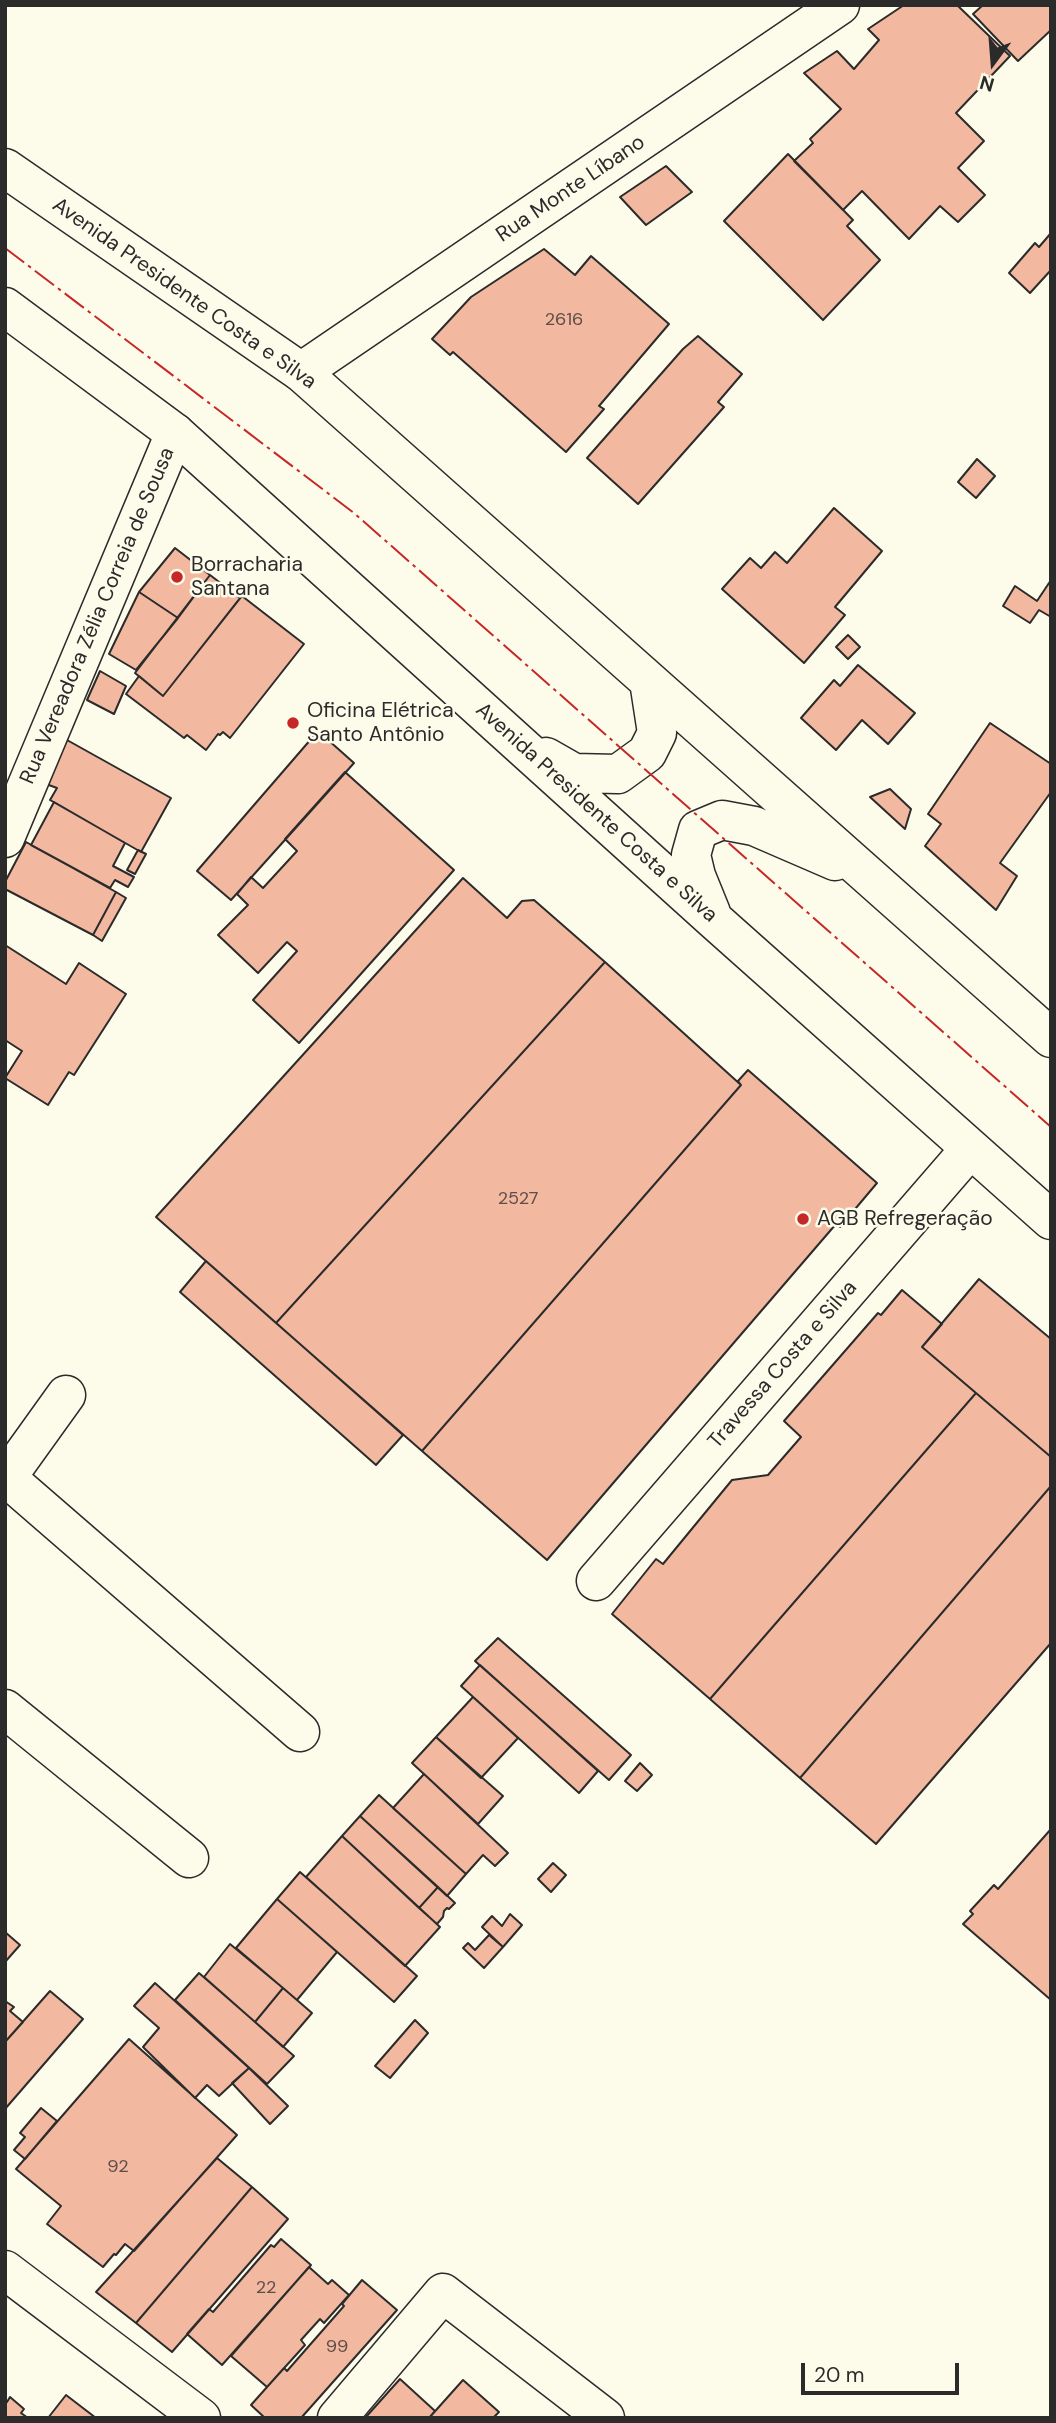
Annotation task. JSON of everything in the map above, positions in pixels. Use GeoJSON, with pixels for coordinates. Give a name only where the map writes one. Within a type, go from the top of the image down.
{"type":"FeatureCollection","features":[{"type":"Feature","properties":{"kind":"main road","name":"Rua Monte Líbano"},"geometry":{"type":"LineString","coordinates":[[301,372],[840,5]]}},
{"type":"Feature","properties":{"kind":"main road","name":"Avenida Presidente Costa e Silva"},"geometry":{"type":"LineString","coordinates":[[5,168],[301,372],[1051,1038]]}},
{"type":"Feature","properties":{"kind":"main road","name":"Avenida Presidente Costa e Silva"},"geometry":{"type":"LineString","coordinates":[[5,307],[175,433],[1051,1220]]}},
{"type":"Feature","properties":{"kind":"main road","name":"Rua Vereadora Zélia Correia de Sousa"},"geometry":{"type":"LineString","coordinates":[[5,838],[175,433]]}},
{"type":"Feature","properties":{"kind":"main road"},"geometry":{"type":"LineString","coordinates":[[513,738],[574,773],[618,774],[647,753],[657,733],[649,681]]}},
{"type":"Feature","properties":{"kind":"main road"},"geometry":{"type":"LineString","coordinates":[[713,919],[691,855],[698,831],[722,820],[754,826],[866,874]]}},
{"type":"Feature","properties":{"kind":"main road","name":"Travessa Costa e Silva"},"geometry":{"type":"LineString","coordinates":[[596,1581],[970,1149]]}},
{"type":"Feature","properties":{"kind":"main road"},"geometry":{"type":"LineString","coordinates":[[66,1395],[6,1479],[300,1732]]}},
{"type":"Feature","properties":{"kind":"main road"},"geometry":{"type":"LineString","coordinates":[[5,1709],[189,1858]]}},
{"type":"Feature","properties":{"kind":"main road"},"geometry":{"type":"LineString","coordinates":[[5,2270],[201,2418]]}},
{"type":"Feature","properties":{"kind":"main road"},"geometry":{"type":"LineString","coordinates":[[337,2418],[443,2293],[605,2418]]}},
{"type":"Feature","properties":{"kind":"building"},"geometry":{"type":"Polygon","coordinates":[[[904,5],[957,5],[1010,56],[956,113],[984,141],[958,168],[985,195],[958,222],[940,206],[909,239],[862,191],[843,210],[794,161],[813,143],[810,139],[841,109],[804,73],[837,51],[854,69],[879,40],[868,29],[904,5]]]}},
{"type":"Feature","properties":{"kind":"building"},"geometry":{"type":"Polygon","coordinates":[[[983,5],[1050,5],[1051,30],[1018,61],[973,14],[983,5]]]}},
{"type":"Feature","properties":{"kind":"building"},"geometry":{"type":"Polygon","coordinates":[[[788,154],[853,220],[847,226],[880,260],[823,320],[724,221],[788,154]]]}},
{"type":"Feature","properties":{"kind":"building"},"geometry":{"type":"Polygon","coordinates":[[[666,166],[692,192],[646,225],[620,197],[666,166]]]}},
{"type":"Feature","properties":{"kind":"building"},"geometry":{"type":"Polygon","coordinates":[[[1051,233],[1051,270],[1030,293],[1009,273],[1035,243],[1039,247],[1051,233]]]}},
{"type":"Feature","properties":{"kind":"building"},"geometry":{"type":"Polygon","coordinates":[[[544,249],[575,275],[591,256],[669,324],[599,406],[604,409],[566,452],[453,352],[450,355],[432,339],[471,297],[544,249]]]}},
{"type":"Feature","properties":{"kind":"building"},"geometry":{"type":"Polygon","coordinates":[[[698,336],[742,374],[718,402],[724,407],[638,504],[587,458],[683,349],[698,336]]]}},
{"type":"Feature","properties":{"kind":"building"},"geometry":{"type":"Polygon","coordinates":[[[977,459],[995,476],[976,498],[958,482],[977,459]]]}},
{"type":"Feature","properties":{"kind":"building"},"geometry":{"type":"Polygon","coordinates":[[[834,508],[882,551],[835,607],[845,615],[804,663],[722,589],[750,558],[761,568],[775,552],[787,563],[834,508]]]}},
{"type":"Feature","properties":{"kind":"building"},"geometry":{"type":"Polygon","coordinates":[[[175,548],[210,575],[178,618],[139,592],[175,548]]]}},
{"type":"Feature","properties":{"kind":"building"},"geometry":{"type":"Polygon","coordinates":[[[210,575],[240,598],[163,696],[135,673],[210,575]]]}},
{"type":"Feature","properties":{"kind":"building"},"geometry":{"type":"Polygon","coordinates":[[[1051,580],[1051,617],[1039,610],[1030,623],[1003,606],[1015,586],[1037,601],[1051,580]]]}},
{"type":"Feature","properties":{"kind":"building"},"geometry":{"type":"Polygon","coordinates":[[[139,592],[178,618],[136,670],[109,654],[139,592]]]}},
{"type":"Feature","properties":{"kind":"building"},"geometry":{"type":"Polygon","coordinates":[[[242,596],[304,644],[230,738],[223,732],[218,734],[206,750],[187,735],[184,738],[126,694],[139,676],[163,696],[242,596]]]}},
{"type":"Feature","properties":{"kind":"building"},"geometry":{"type":"Polygon","coordinates":[[[848,635],[860,647],[848,659],[836,647],[848,635]]]}},
{"type":"Feature","properties":{"kind":"building"},"geometry":{"type":"Polygon","coordinates":[[[858,665],[915,713],[888,744],[862,720],[836,750],[801,718],[834,680],[840,686],[858,665]]]}},
{"type":"Feature","properties":{"kind":"building"},"geometry":{"type":"Polygon","coordinates":[[[100,671],[126,686],[114,714],[87,700],[100,671]]]}},
{"type":"Feature","properties":{"kind":"building"},"geometry":{"type":"Polygon","coordinates":[[[990,723],[1051,764],[1051,792],[1000,863],[1017,876],[996,910],[925,846],[941,824],[928,814],[990,723]]]}},
{"type":"Feature","properties":{"kind":"building"},"geometry":{"type":"Polygon","coordinates":[[[318,731],[354,763],[231,900],[197,871],[318,731]]]}},
{"type":"Feature","properties":{"kind":"building"},"geometry":{"type":"Polygon","coordinates":[[[67,740],[171,798],[141,852],[50,800],[57,788],[46,784],[67,740]]]}},
{"type":"Feature","properties":{"kind":"building"},"geometry":{"type":"Polygon","coordinates":[[[345,772],[454,870],[299,1043],[253,1000],[297,951],[287,942],[258,973],[218,935],[248,905],[237,894],[251,877],[263,888],[297,851],[285,839],[345,772]]]}},
{"type":"Feature","properties":{"kind":"building"},"geometry":{"type":"Polygon","coordinates":[[[890,789],[911,809],[905,829],[870,797],[890,789]]]}},
{"type":"Feature","properties":{"kind":"building"},"geometry":{"type":"Polygon","coordinates":[[[54,802],[125,843],[113,866],[134,877],[128,887],[115,880],[110,888],[31,845],[54,802]]]}},
{"type":"Feature","properties":{"kind":"building"},"geometry":{"type":"Polygon","coordinates":[[[26,842],[116,892],[93,935],[5,889],[5,882],[26,842]]]}},
{"type":"Feature","properties":{"kind":"building"},"geometry":{"type":"Polygon","coordinates":[[[138,850],[146,854],[135,874],[127,870],[138,850]]]}},
{"type":"Feature","properties":{"kind":"building"},"geometry":{"type":"Polygon","coordinates":[[[463,878],[507,918],[522,901],[534,900],[605,962],[276,1323],[156,1217],[463,878]]]}},
{"type":"Feature","properties":{"kind":"building"},"geometry":{"type":"Polygon","coordinates":[[[116,892],[126,898],[102,941],[93,935],[116,892]]]}},
{"type":"Feature","properties":{"kind":"building"},"geometry":{"type":"Polygon","coordinates":[[[5,945],[66,984],[79,963],[126,994],[74,1075],[69,1072],[48,1105],[5,1078],[22,1051],[5,1040],[5,945]]]}},
{"type":"Feature","properties":{"kind":"building"},"geometry":{"type":"Polygon","coordinates":[[[605,962],[741,1085],[422,1451],[276,1323],[605,962]]]}},
{"type":"Feature","properties":{"kind":"building"},"geometry":{"type":"Polygon","coordinates":[[[748,1070],[877,1183],[840,1227],[836,1224],[547,1560],[422,1451],[741,1085],[738,1081],[748,1070]]]}},
{"type":"Feature","properties":{"kind":"building"},"geometry":{"type":"Polygon","coordinates":[[[206,1261],[403,1435],[376,1465],[180,1292],[206,1261]]]}},
{"type":"Feature","properties":{"kind":"building"},"geometry":{"type":"Polygon","coordinates":[[[979,1279],[1051,1339],[1051,1457],[922,1347],[979,1279]]]}},
{"type":"Feature","properties":{"kind":"building"},"geometry":{"type":"Polygon","coordinates":[[[902,1290],[942,1324],[922,1347],[976,1393],[710,1699],[612,1614],[656,1559],[663,1564],[732,1480],[768,1475],[801,1437],[784,1421],[878,1313],[881,1315],[902,1290]]]}},
{"type":"Feature","properties":{"kind":"building"},"geometry":{"type":"Polygon","coordinates":[[[976,1393],[1051,1457],[1051,1486],[800,1778],[710,1699],[976,1393]]]}},
{"type":"Feature","properties":{"kind":"building"},"geometry":{"type":"Polygon","coordinates":[[[1051,1486],[1051,1643],[876,1844],[800,1778],[1051,1486]]]}},
{"type":"Feature","properties":{"kind":"building"},"geometry":{"type":"Polygon","coordinates":[[[498,1638],[631,1755],[609,1780],[475,1661],[498,1638]]]}},
{"type":"Feature","properties":{"kind":"building"},"geometry":{"type":"Polygon","coordinates":[[[480,1665],[598,1771],[579,1793],[461,1686],[480,1665]]]}},
{"type":"Feature","properties":{"kind":"building"},"geometry":{"type":"Polygon","coordinates":[[[473,1697],[518,1738],[481,1778],[436,1737],[473,1697]]]}},
{"type":"Feature","properties":{"kind":"building"},"geometry":{"type":"Polygon","coordinates":[[[436,1737],[503,1796],[478,1824],[412,1763],[436,1737]]]}},
{"type":"Feature","properties":{"kind":"building"},"geometry":{"type":"Polygon","coordinates":[[[640,1763],[652,1775],[637,1791],[625,1781],[640,1763]]]}},
{"type":"Feature","properties":{"kind":"building"},"geometry":{"type":"Polygon","coordinates":[[[424,1774],[508,1853],[495,1866],[483,1855],[466,1874],[393,1808],[424,1774]]]}},
{"type":"Feature","properties":{"kind":"building"},"geometry":{"type":"Polygon","coordinates":[[[379,1795],[466,1874],[447,1896],[360,1816],[379,1795]]]}},
{"type":"Feature","properties":{"kind":"building"},"geometry":{"type":"Polygon","coordinates":[[[360,1816],[438,1887],[419,1908],[342,1836],[360,1816]]]}},
{"type":"Feature","properties":{"kind":"building"},"geometry":{"type":"Polygon","coordinates":[[[1051,1829],[1051,2000],[963,1924],[973,1914],[970,1911],[994,1885],[998,1889],[1051,1829]]]}},
{"type":"Feature","properties":{"kind":"building"},"geometry":{"type":"Polygon","coordinates":[[[342,1836],[440,1927],[405,1966],[306,1877],[342,1836]]]}},
{"type":"Feature","properties":{"kind":"building"},"geometry":{"type":"Polygon","coordinates":[[[553,1863],[566,1875],[551,1892],[538,1879],[553,1863]]]}},
{"type":"Feature","properties":{"kind":"building"},"geometry":{"type":"Polygon","coordinates":[[[300,1872],[417,1976],[394,2002],[277,1899],[300,1872]]]}},
{"type":"Feature","properties":{"kind":"building"},"geometry":{"type":"Polygon","coordinates":[[[438,1887],[455,1903],[444,1911],[437,1924],[419,1908],[438,1887]]]}},
{"type":"Feature","properties":{"kind":"building"},"geometry":{"type":"Polygon","coordinates":[[[277,1899],[337,1952],[297,2000],[236,1948],[277,1899]]]}},
{"type":"Feature","properties":{"kind":"building"},"geometry":{"type":"Polygon","coordinates":[[[510,1914],[522,1925],[503,1947],[482,1927],[492,1916],[502,1926],[510,1914]]]}},
{"type":"Feature","properties":{"kind":"building"},"geometry":{"type":"Polygon","coordinates":[[[5,1932],[20,1945],[5,1962],[5,1932]]]}},
{"type":"Feature","properties":{"kind":"building"},"geometry":{"type":"Polygon","coordinates":[[[489,1935],[503,1947],[484,1968],[463,1948],[468,1943],[475,1950],[489,1935]]]}},
{"type":"Feature","properties":{"kind":"building"},"geometry":{"type":"Polygon","coordinates":[[[230,1944],[283,1988],[255,2022],[204,1977],[230,1944]]]}},
{"type":"Feature","properties":{"kind":"building"},"geometry":{"type":"Polygon","coordinates":[[[199,1973],[294,2056],[267,2084],[175,2000],[199,1973]]]}},
{"type":"Feature","properties":{"kind":"building"},"geometry":{"type":"Polygon","coordinates":[[[155,1983],[249,2068],[219,2096],[207,2085],[195,2098],[143,2047],[159,2028],[134,2006],[155,1983]]]}},
{"type":"Feature","properties":{"kind":"building"},"geometry":{"type":"Polygon","coordinates":[[[283,1988],[312,2013],[283,2047],[255,2022],[283,1988]]]}},
{"type":"Feature","properties":{"kind":"building"},"geometry":{"type":"Polygon","coordinates":[[[50,1991],[83,2019],[5,2109],[5,2042],[50,1991]]]}},
{"type":"Feature","properties":{"kind":"building"},"geometry":{"type":"Polygon","coordinates":[[[5,2001],[14,2007],[10,2011],[23,2022],[5,2042],[5,2001]]]}},
{"type":"Feature","properties":{"kind":"building"},"geometry":{"type":"Polygon","coordinates":[[[415,2020],[428,2033],[390,2078],[375,2066],[415,2020]]]}},
{"type":"Feature","properties":{"kind":"building"},"geometry":{"type":"Polygon","coordinates":[[[129,2039],[237,2135],[134,2251],[125,2244],[103,2267],[47,2224],[61,2206],[16,2169],[129,2039]]]}},
{"type":"Feature","properties":{"kind":"building"},"geometry":{"type":"Polygon","coordinates":[[[249,2068],[288,2106],[270,2124],[232,2083],[249,2068]]]}},
{"type":"Feature","properties":{"kind":"building"},"geometry":{"type":"Polygon","coordinates":[[[41,2108],[57,2121],[25,2159],[14,2150],[25,2137],[20,2133],[41,2108]]]}},
{"type":"Feature","properties":{"kind":"building"},"geometry":{"type":"Polygon","coordinates":[[[217,2158],[252,2187],[136,2323],[96,2292],[217,2158]]]}},
{"type":"Feature","properties":{"kind":"building"},"geometry":{"type":"Polygon","coordinates":[[[252,2187],[288,2219],[172,2352],[136,2323],[252,2187]]]}},
{"type":"Feature","properties":{"kind":"building"},"geometry":{"type":"Polygon","coordinates":[[[281,2239],[311,2265],[222,2365],[187,2334],[209,2309],[213,2312],[271,2245],[274,2247],[281,2239]]]}},
{"type":"Feature","properties":{"kind":"building"},"geometry":{"type":"Polygon","coordinates":[[[309,2267],[328,2284],[332,2280],[349,2295],[324,2323],[320,2319],[301,2340],[305,2345],[267,2387],[231,2356],[309,2267]]]}},
{"type":"Feature","properties":{"kind":"building"},"geometry":{"type":"Polygon","coordinates":[[[362,2280],[397,2310],[301,2418],[265,2418],[251,2405],[284,2368],[287,2371],[344,2306],[342,2304],[362,2280]]]}},
{"type":"Feature","properties":{"kind":"building"},"geometry":{"type":"Polygon","coordinates":[[[400,2379],[435,2411],[429,2418],[365,2418],[400,2379]]]}},
{"type":"Feature","properties":{"kind":"building"},"geometry":{"type":"Polygon","coordinates":[[[463,2380],[499,2412],[493,2418],[429,2418],[463,2380]]]}},
{"type":"Feature","properties":{"kind":"building"},"geometry":{"type":"Polygon","coordinates":[[[66,2395],[96,2418],[48,2418],[66,2395]]]}},
{"type":"Feature","properties":{"kind":"building"},"geometry":{"type":"Polygon","coordinates":[[[10,2397],[24,2409],[21,2413],[28,2418],[5,2418],[5,2400],[7,2402],[10,2397]]]}},
{"type":"Feature","properties":{"kind":"power"},"geometry":{"type":"LineString","coordinates":[[5,248],[354,513],[1051,1127]]}},
{"type":"Feature","properties":{"kind":"place","name":"Borracharia Santana"},"geometry":{"type":"Point","coordinates":[177,577]}},
{"type":"Feature","properties":{"kind":"place","name":"Oficina Elétrica Santo Antônio"},"geometry":{"type":"Point","coordinates":[293,723]}},
{"type":"Feature","properties":{"kind":"place","name":"AGB Refregeração"},"geometry":{"type":"Point","coordinates":[803,1219]}}]}
